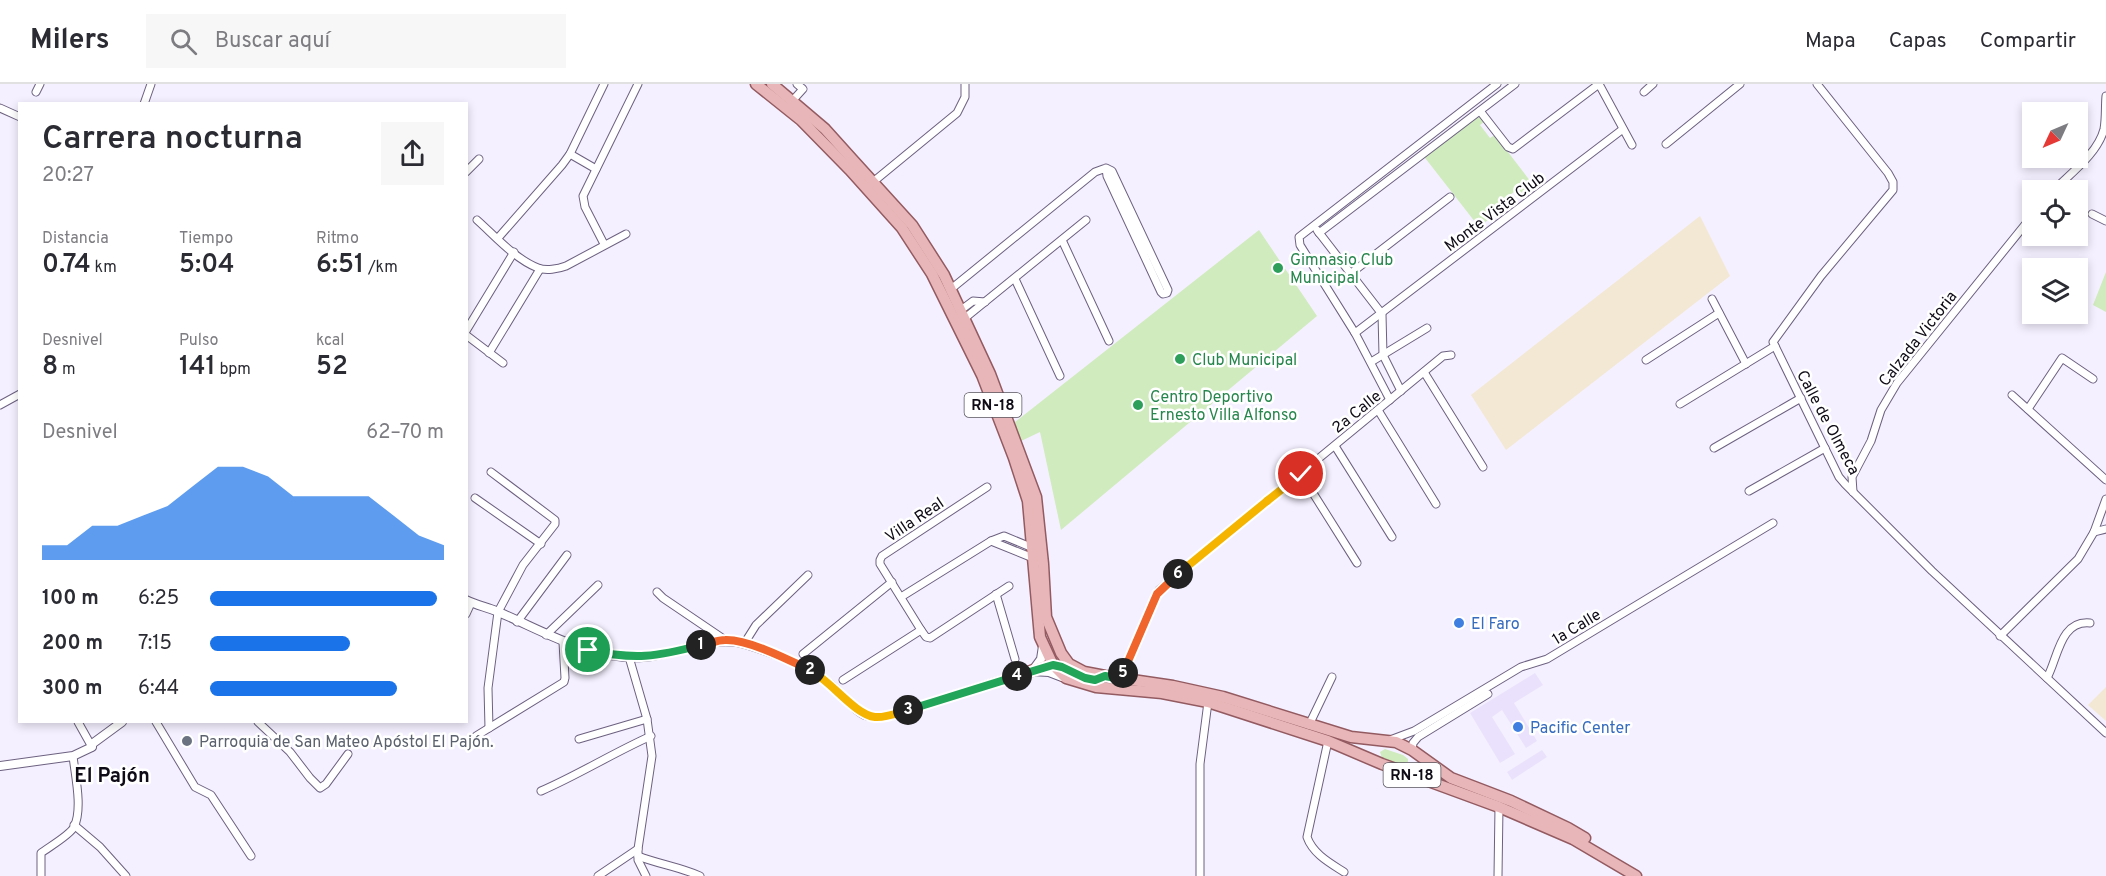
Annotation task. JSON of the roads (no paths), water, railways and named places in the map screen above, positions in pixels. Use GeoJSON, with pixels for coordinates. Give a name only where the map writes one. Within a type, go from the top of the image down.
{"type":"FeatureCollection","features":[{"type":"Feature","properties":{"kind":"main road","name":"RN-18"},"geometry":{"type":"LineString","coordinates":[[756,84],[801,120],[850,170],[902,228],[932,274],[981,375],[1014,458],[1028,501],[1034,553],[1037,619],[1043,645],[1053,665],[1066,678],[1096,687],[1126,683],[1173,686],[1223,697],[1351,737],[1388,740],[1402,744],[1456,780],[1511,801],[1560,824],[1647,876]]}},
{"type":"Feature","properties":{"kind":"main road","name":"RN-18"},"geometry":{"type":"LineString","coordinates":[[772,84],[825,129],[912,225],[934,257],[964,311],[1036,497],[1046,617],[1061,653],[1069,664],[1079,670],[1162,693],[1208,702],[1328,741],[1379,763],[1499,807],[1573,839],[1636,876]]}},
{"type":"Feature","properties":{"kind":"main road"},"geometry":{"type":"LineString","coordinates":[[1032,671],[1053,665],[1085,678],[1095,680],[1105,676]]}},
{"type":"Feature","properties":{"kind":"main road"},"geometry":{"type":"LineString","coordinates":[[1379,763],[1378,750],[1388,740]]}},
{"type":"Feature","properties":{"kind":"main road"},"geometry":{"type":"LineString","coordinates":[[1404,772],[1414,764],[1412,750]]}},
{"type":"Feature","properties":{"kind":"main road"},"geometry":{"type":"LineString","coordinates":[[1499,807],[1504,805],[1554,826],[1560,824]]}},
{"type":"Feature","properties":{"kind":"street"},"geometry":{"type":"LineString","coordinates":[[36,93],[40,84]]}},
{"type":"Feature","properties":{"kind":"street"},"geometry":{"type":"LineString","coordinates":[[145,102],[150,84]]}},
{"type":"Feature","properties":{"kind":"street"},"geometry":{"type":"LineString","coordinates":[[498,238],[570,154],[604,84]]}},
{"type":"Feature","properties":{"kind":"street"},"geometry":{"type":"LineString","coordinates":[[604,244],[583,202],[585,190],[638,84]]}},
{"type":"Feature","properties":{"kind":"street"},"geometry":{"type":"LineString","coordinates":[[793,100],[803,89],[797,84]]}},
{"type":"Feature","properties":{"kind":"street"},"geometry":{"type":"LineString","coordinates":[[873,182],[957,113],[965,98],[965,84]]}},
{"type":"Feature","properties":{"kind":"street"},"geometry":{"type":"LineString","coordinates":[[1390,400],[1355,333],[1299,243],[1300,235],[1497,84]]}},
{"type":"Feature","properties":{"kind":"street"},"geometry":{"type":"LineString","coordinates":[[1319,233],[1515,84]]}},
{"type":"Feature","properties":{"kind":"street"},"geometry":{"type":"LineString","coordinates":[[1480,111],[1508,147],[1513,149],[1599,84],[1632,145]]}},
{"type":"Feature","properties":{"kind":"street"},"geometry":{"type":"LineString","coordinates":[[1644,92],[1653,84]]}},
{"type":"Feature","properties":{"kind":"street"},"geometry":{"type":"LineString","coordinates":[[1666,144],[1740,84]]}},
{"type":"Feature","properties":{"kind":"street"},"geometry":{"type":"LineString","coordinates":[[1680,404],[1775,346],[1773,342],[1821,276],[1893,190],[1893,182],[1888,173],[1817,84]]}},
{"type":"Feature","properties":{"kind":"street"},"geometry":{"type":"LineString","coordinates":[[2063,180],[2099,141],[2104,129],[2106,96]]}},
{"type":"Feature","properties":{"kind":"street"},"geometry":{"type":"LineString","coordinates":[[0,108],[18,116]]}},
{"type":"Feature","properties":{"kind":"street","name":"Monte Vista Club"},"geometry":{"type":"LineString","coordinates":[[1355,333],[1623,129]]}},
{"type":"Feature","properties":{"kind":"street"},"geometry":{"type":"LineString","coordinates":[[1417,146],[1423,154]]}},
{"type":"Feature","properties":{"kind":"street"},"geometry":{"type":"LineString","coordinates":[[570,154],[596,169]]}},
{"type":"Feature","properties":{"kind":"street"},"geometry":{"type":"LineString","coordinates":[[468,170],[479,159]]}},
{"type":"Feature","properties":{"kind":"street"},"geometry":{"type":"LineString","coordinates":[[951,288],[1095,172],[1106,168],[1107,176],[1168,290],[1165,294],[1161,292],[1146,251]]}},
{"type":"Feature","properties":{"kind":"street"},"geometry":{"type":"LineString","coordinates":[[1350,274],[1450,197]]}},
{"type":"Feature","properties":{"kind":"street"},"geometry":{"type":"LineString","coordinates":[[2092,214],[2106,221]]}},
{"type":"Feature","properties":{"kind":"street"},"geometry":{"type":"LineString","coordinates":[[477,220],[514,252],[540,269],[560,268],[626,234]]}},
{"type":"Feature","properties":{"kind":"street"},"geometry":{"type":"LineString","coordinates":[[964,311],[977,311],[1086,220]]}},
{"type":"Feature","properties":{"kind":"street"},"geometry":{"type":"LineString","coordinates":[[1314,225],[1382,314],[1383,355],[1401,391]]}},
{"type":"Feature","properties":{"kind":"street","name":"Calzada Victoria"},"geometry":{"type":"LineString","coordinates":[[1852,492],[1852,477],[1871,441],[1881,410],[1897,383],[2022,228]]}},
{"type":"Feature","properties":{"kind":"street"},"geometry":{"type":"LineString","coordinates":[[1062,240],[1108,341]]}},
{"type":"Feature","properties":{"kind":"street"},"geometry":{"type":"LineString","coordinates":[[468,330],[514,252]]}},
{"type":"Feature","properties":{"kind":"street"},"geometry":{"type":"LineString","coordinates":[[489,353],[540,269]]}},
{"type":"Feature","properties":{"kind":"street"},"geometry":{"type":"LineString","coordinates":[[1015,279],[1060,376]]}},
{"type":"Feature","properties":{"kind":"street"},"geometry":{"type":"LineString","coordinates":[[1712,299],[1746,364]]}},
{"type":"Feature","properties":{"kind":"street"},"geometry":{"type":"LineString","coordinates":[[964,311],[973,301],[985,302]]}},
{"type":"Feature","properties":{"kind":"street"},"geometry":{"type":"LineString","coordinates":[[1646,360],[1719,313]]}},
{"type":"Feature","properties":{"kind":"street"},"geometry":{"type":"LineString","coordinates":[[1371,362],[1426,328]]}},
{"type":"Feature","properties":{"kind":"street"},"geometry":{"type":"LineString","coordinates":[[468,335],[503,363]]}},
{"type":"Feature","properties":{"kind":"street","name":"Calle de Olmeca"},"geometry":{"type":"LineString","coordinates":[[1775,346],[1797,400],[1839,477],[2000,636],[2106,733]]}},
{"type":"Feature","properties":{"kind":"street","name":"2a Calle"},"geometry":{"type":"LineString","coordinates":[[1126,683],[1160,590],[1443,356],[1451,355]]}},
{"type":"Feature","properties":{"kind":"street"},"geometry":{"type":"LineString","coordinates":[[2028,409],[2062,358],[2093,379]]}},
{"type":"Feature","properties":{"kind":"street"},"geometry":{"type":"LineString","coordinates":[[1424,372],[1483,467]]}},
{"type":"Feature","properties":{"kind":"street"},"geometry":{"type":"LineString","coordinates":[[0,405],[18,395]]}},
{"type":"Feature","properties":{"kind":"street"},"geometry":{"type":"LineString","coordinates":[[2012,395],[2106,480]]}},
{"type":"Feature","properties":{"kind":"street"},"geometry":{"type":"LineString","coordinates":[[1714,448],[1797,400]]}},
{"type":"Feature","properties":{"kind":"street"},"geometry":{"type":"LineString","coordinates":[[1378,410],[1436,504]]}},
{"type":"Feature","properties":{"kind":"street"},"geometry":{"type":"LineString","coordinates":[[1335,446],[1392,537]]}},
{"type":"Feature","properties":{"kind":"street"},"geometry":{"type":"LineString","coordinates":[[1749,491],[1825,448]]}},
{"type":"Feature","properties":{"kind":"street"},"geometry":{"type":"LineString","coordinates":[[489,728],[488,688],[498,612],[523,566],[555,524],[555,520],[491,472]]}},
{"type":"Feature","properties":{"kind":"street"},"geometry":{"type":"LineString","coordinates":[[1301,474],[1357,563]]}},
{"type":"Feature","properties":{"kind":"street","name":"Villa Real"},"geometry":{"type":"LineString","coordinates":[[921,630],[880,564],[882,556],[987,487]]}},
{"type":"Feature","properties":{"kind":"street"},"geometry":{"type":"LineString","coordinates":[[475,498],[541,544]]}},
{"type":"Feature","properties":{"kind":"street"},"geometry":{"type":"LineString","coordinates":[[2000,636],[2073,565],[2094,532],[2106,500]]}},
{"type":"Feature","properties":{"kind":"street","name":"1a Calle"},"geometry":{"type":"LineString","coordinates":[[1388,740],[1414,731],[1521,667],[1547,659],[1773,523]]}},
{"type":"Feature","properties":{"kind":"street"},"geometry":{"type":"LineString","coordinates":[[2094,532],[2106,529]]}},
{"type":"Feature","properties":{"kind":"street"},"geometry":{"type":"LineString","coordinates":[[901,597],[992,541],[1004,536],[1034,553]]}},
{"type":"Feature","properties":{"kind":"street"},"geometry":{"type":"LineString","coordinates":[[517,622],[567,555]]}},
{"type":"Feature","properties":{"kind":"street"},"geometry":{"type":"LineString","coordinates":[[744,644],[756,625],[808,574]]}},
{"type":"Feature","properties":{"kind":"street"},"geometry":{"type":"LineString","coordinates":[[803,654],[892,582]]}},
{"type":"Feature","properties":{"kind":"street"},"geometry":{"type":"LineString","coordinates":[[546,635],[598,585]]}},
{"type":"Feature","properties":{"kind":"street"},"geometry":{"type":"LineString","coordinates":[[843,680],[921,630],[926,637],[930,638],[1009,586]]}},
{"type":"Feature","properties":{"kind":"street"},"geometry":{"type":"LineString","coordinates":[[657,591],[663,598],[725,640],[777,655],[813,672],[833,686],[860,712],[874,717],[892,715],[1032,671],[1049,672],[1066,678]]}},
{"type":"Feature","properties":{"kind":"street"},"geometry":{"type":"LineString","coordinates":[[996,594],[1015,659]]}},
{"type":"Feature","properties":{"kind":"street"},"geometry":{"type":"LineString","coordinates":[[469,601],[563,642],[588,650],[629,657],[662,655],[725,640]]}},
{"type":"Feature","properties":{"kind":"street"},"geometry":{"type":"LineString","coordinates":[[2047,678],[2066,633],[2079,624],[2090,623]]}},
{"type":"Feature","properties":{"kind":"street"},"geometry":{"type":"LineString","coordinates":[[476,736],[564,682],[563,642]]}},
{"type":"Feature","properties":{"kind":"street"},"geometry":{"type":"LineString","coordinates":[[1032,671],[1041,659],[1043,645]]}},
{"type":"Feature","properties":{"kind":"street"},"geometry":{"type":"LineString","coordinates":[[629,657],[651,736],[652,756],[638,852],[646,876]]}},
{"type":"Feature","properties":{"kind":"street"},"geometry":{"type":"LineString","coordinates":[[1309,725],[1332,677]]}},
{"type":"Feature","properties":{"kind":"street"},"geometry":{"type":"LineString","coordinates":[[1412,750],[1413,743],[1418,737],[1488,694]]}},
{"type":"Feature","properties":{"kind":"street"},"geometry":{"type":"LineString","coordinates":[[1200,876],[1200,764],[1208,702]]}},
{"type":"Feature","properties":{"kind":"street"},"geometry":{"type":"LineString","coordinates":[[579,739],[647,719]]}},
{"type":"Feature","properties":{"kind":"street"},"geometry":{"type":"LineString","coordinates":[[79,723],[92,747]]}},
{"type":"Feature","properties":{"kind":"street"},"geometry":{"type":"LineString","coordinates":[[0,766],[73,756],[92,747],[92,744],[121,723]]}},
{"type":"Feature","properties":{"kind":"street"},"geometry":{"type":"LineString","coordinates":[[157,723],[195,787],[211,795],[251,856]]}},
{"type":"Feature","properties":{"kind":"street"},"geometry":{"type":"LineString","coordinates":[[259,723],[290,752],[320,788],[326,784],[348,754]]}},
{"type":"Feature","properties":{"kind":"street"},"geometry":{"type":"LineString","coordinates":[[541,791],[574,777],[624,748],[651,736]]}},
{"type":"Feature","properties":{"kind":"street"},"geometry":{"type":"LineString","coordinates":[[1328,741],[1308,837],[1311,846],[1316,851],[1344,872]]}},
{"type":"Feature","properties":{"kind":"street"},"geometry":{"type":"LineString","coordinates":[[41,876],[41,853],[74,828],[77,816],[77,790],[73,756]]}},
{"type":"Feature","properties":{"kind":"street"},"geometry":{"type":"LineString","coordinates":[[1498,876],[1499,807]]}},
{"type":"Feature","properties":{"kind":"street"},"geometry":{"type":"LineString","coordinates":[[74,825],[100,847],[126,876]]}},
{"type":"Feature","properties":{"kind":"street"},"geometry":{"type":"LineString","coordinates":[[598,876],[638,852]]}},
{"type":"Feature","properties":{"kind":"street"},"geometry":{"type":"LineString","coordinates":[[638,852],[660,865],[680,868],[700,876]]}},
{"type":"Feature","properties":{"kind":"place","name":"Gimnasio Club Municipal"},"geometry":{"type":"Point","coordinates":[1278,268]}},
{"type":"Feature","properties":{"kind":"place","name":"Club Municipal"},"geometry":{"type":"Point","coordinates":[1180,359]}},
{"type":"Feature","properties":{"kind":"place","name":"Centro Deportivo Ernesto Villa Alfonso"},"geometry":{"type":"Point","coordinates":[1138,405]}},
{"type":"Feature","properties":{"kind":"place","name":"El Faro"},"geometry":{"type":"Point","coordinates":[1459,623]}},
{"type":"Feature","properties":{"kind":"place","name":"Pacific Center"},"geometry":{"type":"Point","coordinates":[1518,727]}},
{"type":"Feature","properties":{"kind":"place","name":"Parroquia de San Mateo Apóstol El Pajón."},"geometry":{"type":"Point","coordinates":[187,741]}},
{"type":"Feature","properties":{"kind":"district","name":"El Pajón"},"geometry":{"type":"Point","coordinates":[112,775]}}]}
